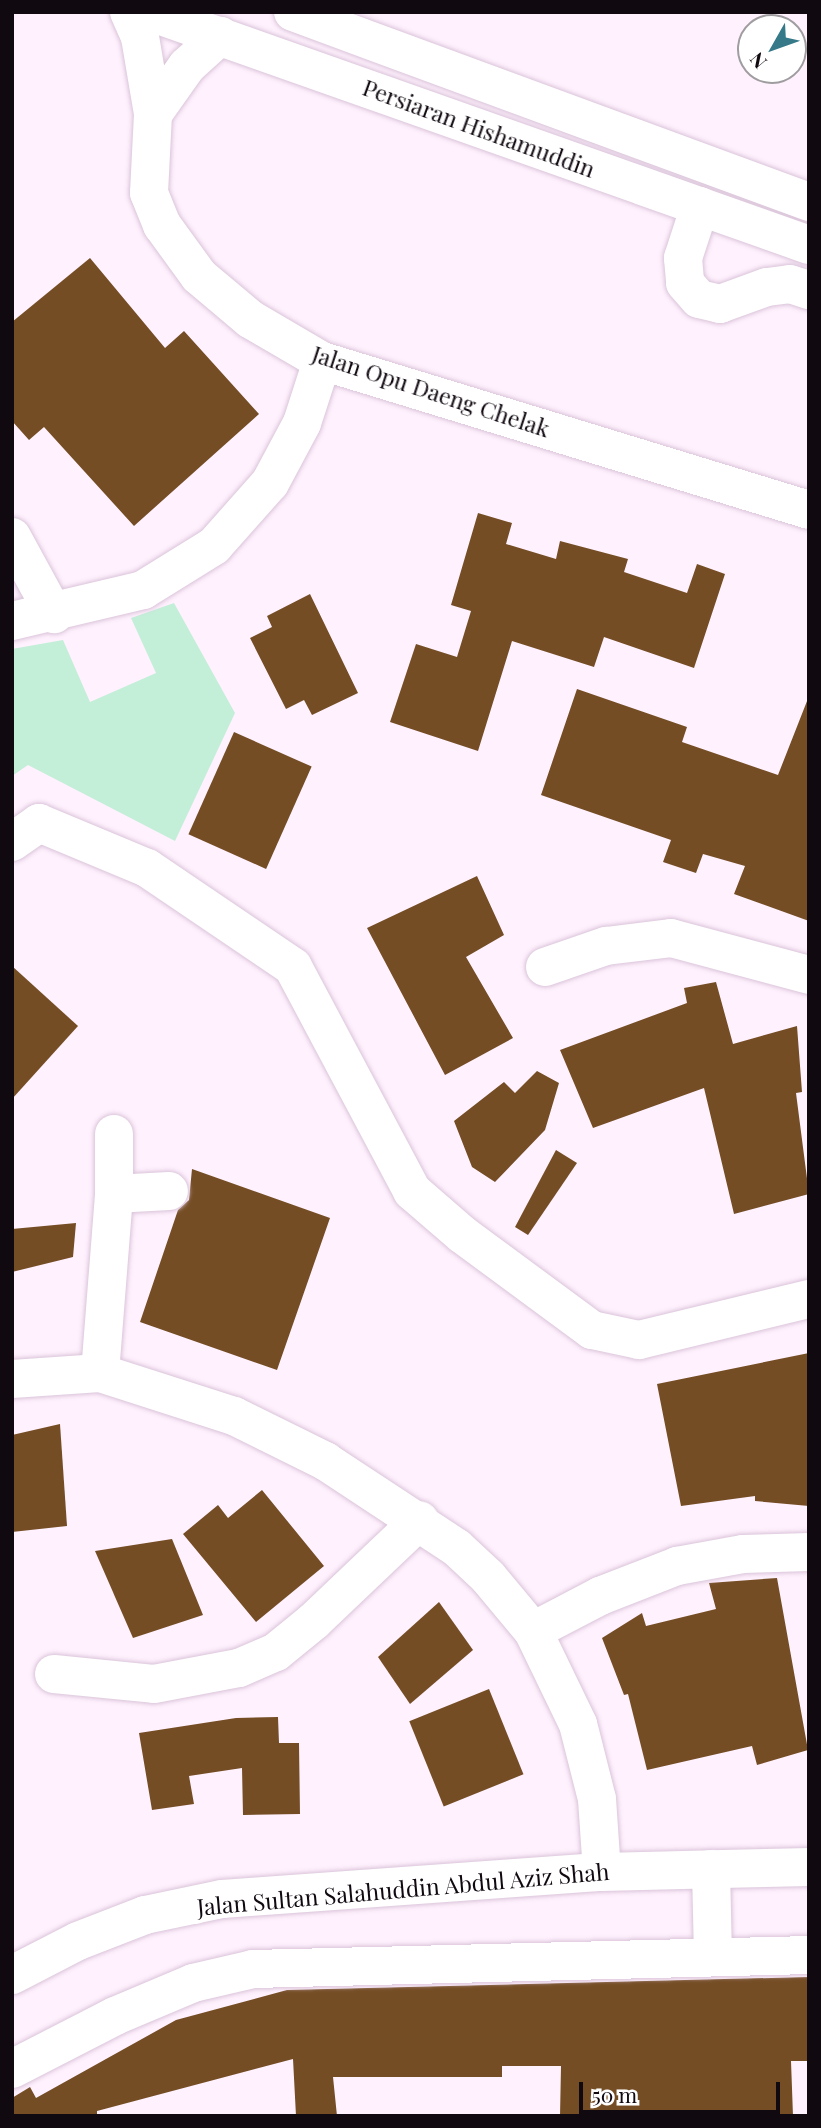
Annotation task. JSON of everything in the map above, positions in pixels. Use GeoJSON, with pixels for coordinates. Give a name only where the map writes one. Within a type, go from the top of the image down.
{"type":"FeatureCollection","features":[{"type":"Feature","properties":{"kind":"street","name":"Jalan Opu Daeng Chelak"},"geometry":{"type":"LineString","coordinates":[[129,12],[140,37],[153,114],[149,193],[162,225],[199,276],[250,319],[322,361],[809,510]]}},
{"type":"Feature","properties":{"kind":"street","name":"Persiaran Hishamuddin"},"geometry":{"type":"LineString","coordinates":[[150,12],[809,245]]}},
{"type":"Feature","properties":{"kind":"street","name":"Persiaran Hishamuddin"},"geometry":{"type":"LineString","coordinates":[[293,12],[809,202]]}},
{"type":"Feature","properties":{"kind":"street"},"geometry":{"type":"LineString","coordinates":[[153,114],[187,66],[220,36]]}},
{"type":"Feature","properties":{"kind":"street"},"geometry":{"type":"LineString","coordinates":[[700,206],[683,258],[685,283],[699,299],[720,304],[790,284],[809,290]]}},
{"type":"Feature","properties":{"kind":"street"},"geometry":{"type":"LineString","coordinates":[[12,621],[54,614],[143,590],[214,546],[270,483],[302,422],[322,361]]}},
{"type":"Feature","properties":{"kind":"street"},"geometry":{"type":"LineString","coordinates":[[12,537],[54,614]]}},
{"type":"Feature","properties":{"kind":"street"},"geometry":{"type":"LineString","coordinates":[[12,842],[39,823],[147,868],[293,967],[412,1191],[463,1235],[592,1330],[639,1340],[809,1299]]}},
{"type":"Feature","properties":{"kind":"street"},"geometry":{"type":"LineString","coordinates":[[545,967],[607,946],[671,938],[809,975]]}},
{"type":"Feature","properties":{"kind":"street"},"geometry":{"type":"LineString","coordinates":[[100,1373],[114,1194],[114,1134]]}},
{"type":"Feature","properties":{"kind":"street"},"geometry":{"type":"LineString","coordinates":[[114,1194],[169,1191]]}},
{"type":"Feature","properties":{"kind":"street"},"geometry":{"type":"LineString","coordinates":[[12,1379],[100,1373],[234,1416],[325,1461],[420,1520],[488,1577],[533,1631],[578,1724],[599,1812],[602,1872]]}},
{"type":"Feature","properties":{"kind":"street"},"geometry":{"type":"LineString","coordinates":[[54,1674],[154,1684],[239,1668],[276,1652],[314,1621],[420,1520]]}},
{"type":"Feature","properties":{"kind":"street"},"geometry":{"type":"LineString","coordinates":[[533,1631],[600,1596],[677,1566],[743,1554],[809,1552]]}},
{"type":"Feature","properties":{"kind":"street","name":"Jalan Sultan Salahuddin Abdul Aziz Shah"},"geometry":{"type":"LineString","coordinates":[[12,1975],[78,1941],[145,1915],[222,1899],[602,1872],[809,1867]]}},
{"type":"Feature","properties":{"kind":"street"},"geometry":{"type":"LineString","coordinates":[[711,1869],[713,1955]]}},
{"type":"Feature","properties":{"kind":"street"},"geometry":{"type":"LineString","coordinates":[[12,2069],[114,2016],[193,1983],[253,1969],[713,1955],[809,1955]]}},
{"type":"Feature","properties":{"kind":"green space"},"geometry":{"type":"Polygon","coordinates":[[[174,603],[235,713],[175,841],[28,765],[12,776],[12,649],[63,640],[90,702],[156,673],[131,618],[174,603]]]}},
{"type":"Feature","properties":{"kind":"building"},"geometry":{"type":"Polygon","coordinates":[[[90,258],[165,348],[184,331],[259,414],[134,526],[44,427],[29,440],[12,421],[12,322],[90,258]]]}},
{"type":"Feature","properties":{"kind":"building"},"geometry":{"type":"Polygon","coordinates":[[[478,513],[512,523],[506,544],[556,559],[560,541],[628,559],[624,572],[687,593],[697,564],[725,574],[694,668],[604,637],[594,667],[512,641],[478,751],[390,722],[416,644],[457,657],[471,611],[451,605],[478,513]]]}},
{"type":"Feature","properties":{"kind":"building"},"geometry":{"type":"Polygon","coordinates":[[[310,594],[358,693],[312,715],[304,700],[286,709],[250,638],[272,627],[267,616],[310,594]]]}},
{"type":"Feature","properties":{"kind":"building"},"geometry":{"type":"Polygon","coordinates":[[[577,689],[687,727],[682,742],[778,775],[809,696],[809,921],[734,894],[745,866],[703,854],[696,873],[663,862],[671,840],[541,795],[577,689]]]}},
{"type":"Feature","properties":{"kind":"building"},"geometry":{"type":"Polygon","coordinates":[[[234,732],[312,767],[266,869],[188,834],[234,732]]]}},
{"type":"Feature","properties":{"kind":"building"},"geometry":{"type":"Polygon","coordinates":[[[477,876],[504,935],[466,957],[513,1038],[445,1075],[367,928],[477,876]]]}},
{"type":"Feature","properties":{"kind":"building"},"geometry":{"type":"Polygon","coordinates":[[[12,966],[78,1026],[12,1099],[12,966]]]}},
{"type":"Feature","properties":{"kind":"building"},"geometry":{"type":"Polygon","coordinates":[[[716,982],[733,1044],[797,1026],[802,1092],[796,1093],[809,1194],[734,1214],[704,1088],[593,1128],[560,1050],[687,1003],[684,988],[716,982]]]}},
{"type":"Feature","properties":{"kind":"building"},"geometry":{"type":"Polygon","coordinates":[[[537,1071],[559,1083],[545,1130],[495,1182],[472,1167],[454,1121],[504,1082],[515,1093],[537,1071]]]}},
{"type":"Feature","properties":{"kind":"building"},"geometry":{"type":"Polygon","coordinates":[[[556,1150],[577,1163],[528,1235],[515,1227],[556,1150]]]}},
{"type":"Feature","properties":{"kind":"building"},"geometry":{"type":"Polygon","coordinates":[[[192,1169],[330,1218],[277,1370],[140,1322],[178,1210],[189,1200],[192,1169]]]}},
{"type":"Feature","properties":{"kind":"building"},"geometry":{"type":"Polygon","coordinates":[[[76,1223],[73,1257],[12,1272],[12,1229],[76,1223]]]}},
{"type":"Feature","properties":{"kind":"building"},"geometry":{"type":"Polygon","coordinates":[[[809,1353],[809,1506],[755,1501],[755,1496],[681,1506],[657,1384],[809,1353]]]}},
{"type":"Feature","properties":{"kind":"building"},"geometry":{"type":"Polygon","coordinates":[[[60,1424],[67,1526],[12,1532],[12,1435],[60,1424]]]}},
{"type":"Feature","properties":{"kind":"building"},"geometry":{"type":"Polygon","coordinates":[[[262,1490],[324,1566],[256,1622],[183,1534],[218,1505],[228,1518],[262,1490]]]}},
{"type":"Feature","properties":{"kind":"building"},"geometry":{"type":"Polygon","coordinates":[[[172,1539],[203,1615],[133,1638],[95,1551],[172,1539]]]}},
{"type":"Feature","properties":{"kind":"building"},"geometry":{"type":"Polygon","coordinates":[[[777,1578],[808,1750],[757,1765],[752,1746],[647,1770],[628,1694],[624,1695],[602,1638],[642,1613],[646,1626],[716,1609],[709,1583],[777,1578]]]}},
{"type":"Feature","properties":{"kind":"building"},"geometry":{"type":"Polygon","coordinates":[[[439,1602],[473,1650],[410,1704],[378,1657],[439,1602]]]}},
{"type":"Feature","properties":{"kind":"building"},"geometry":{"type":"Polygon","coordinates":[[[489,1689],[523,1774],[444,1807],[409,1721],[489,1689]]]}},
{"type":"Feature","properties":{"kind":"building"},"geometry":{"type":"Polygon","coordinates":[[[278,1717],[279,1743],[299,1743],[300,1814],[243,1815],[242,1768],[189,1776],[194,1804],[152,1810],[139,1733],[236,1718],[278,1717]]]}},
{"type":"Feature","properties":{"kind":"building"},"geometry":{"type":"Polygon","coordinates":[[[809,1977],[809,2061],[791,2061],[793,2116],[560,2116],[561,2066],[502,2066],[502,2077],[333,2077],[337,2116],[296,2116],[293,2059],[97,2111],[97,2116],[12,2116],[12,2098],[30,2087],[36,2098],[176,2020],[287,1990],[809,1977]]]}}]}
